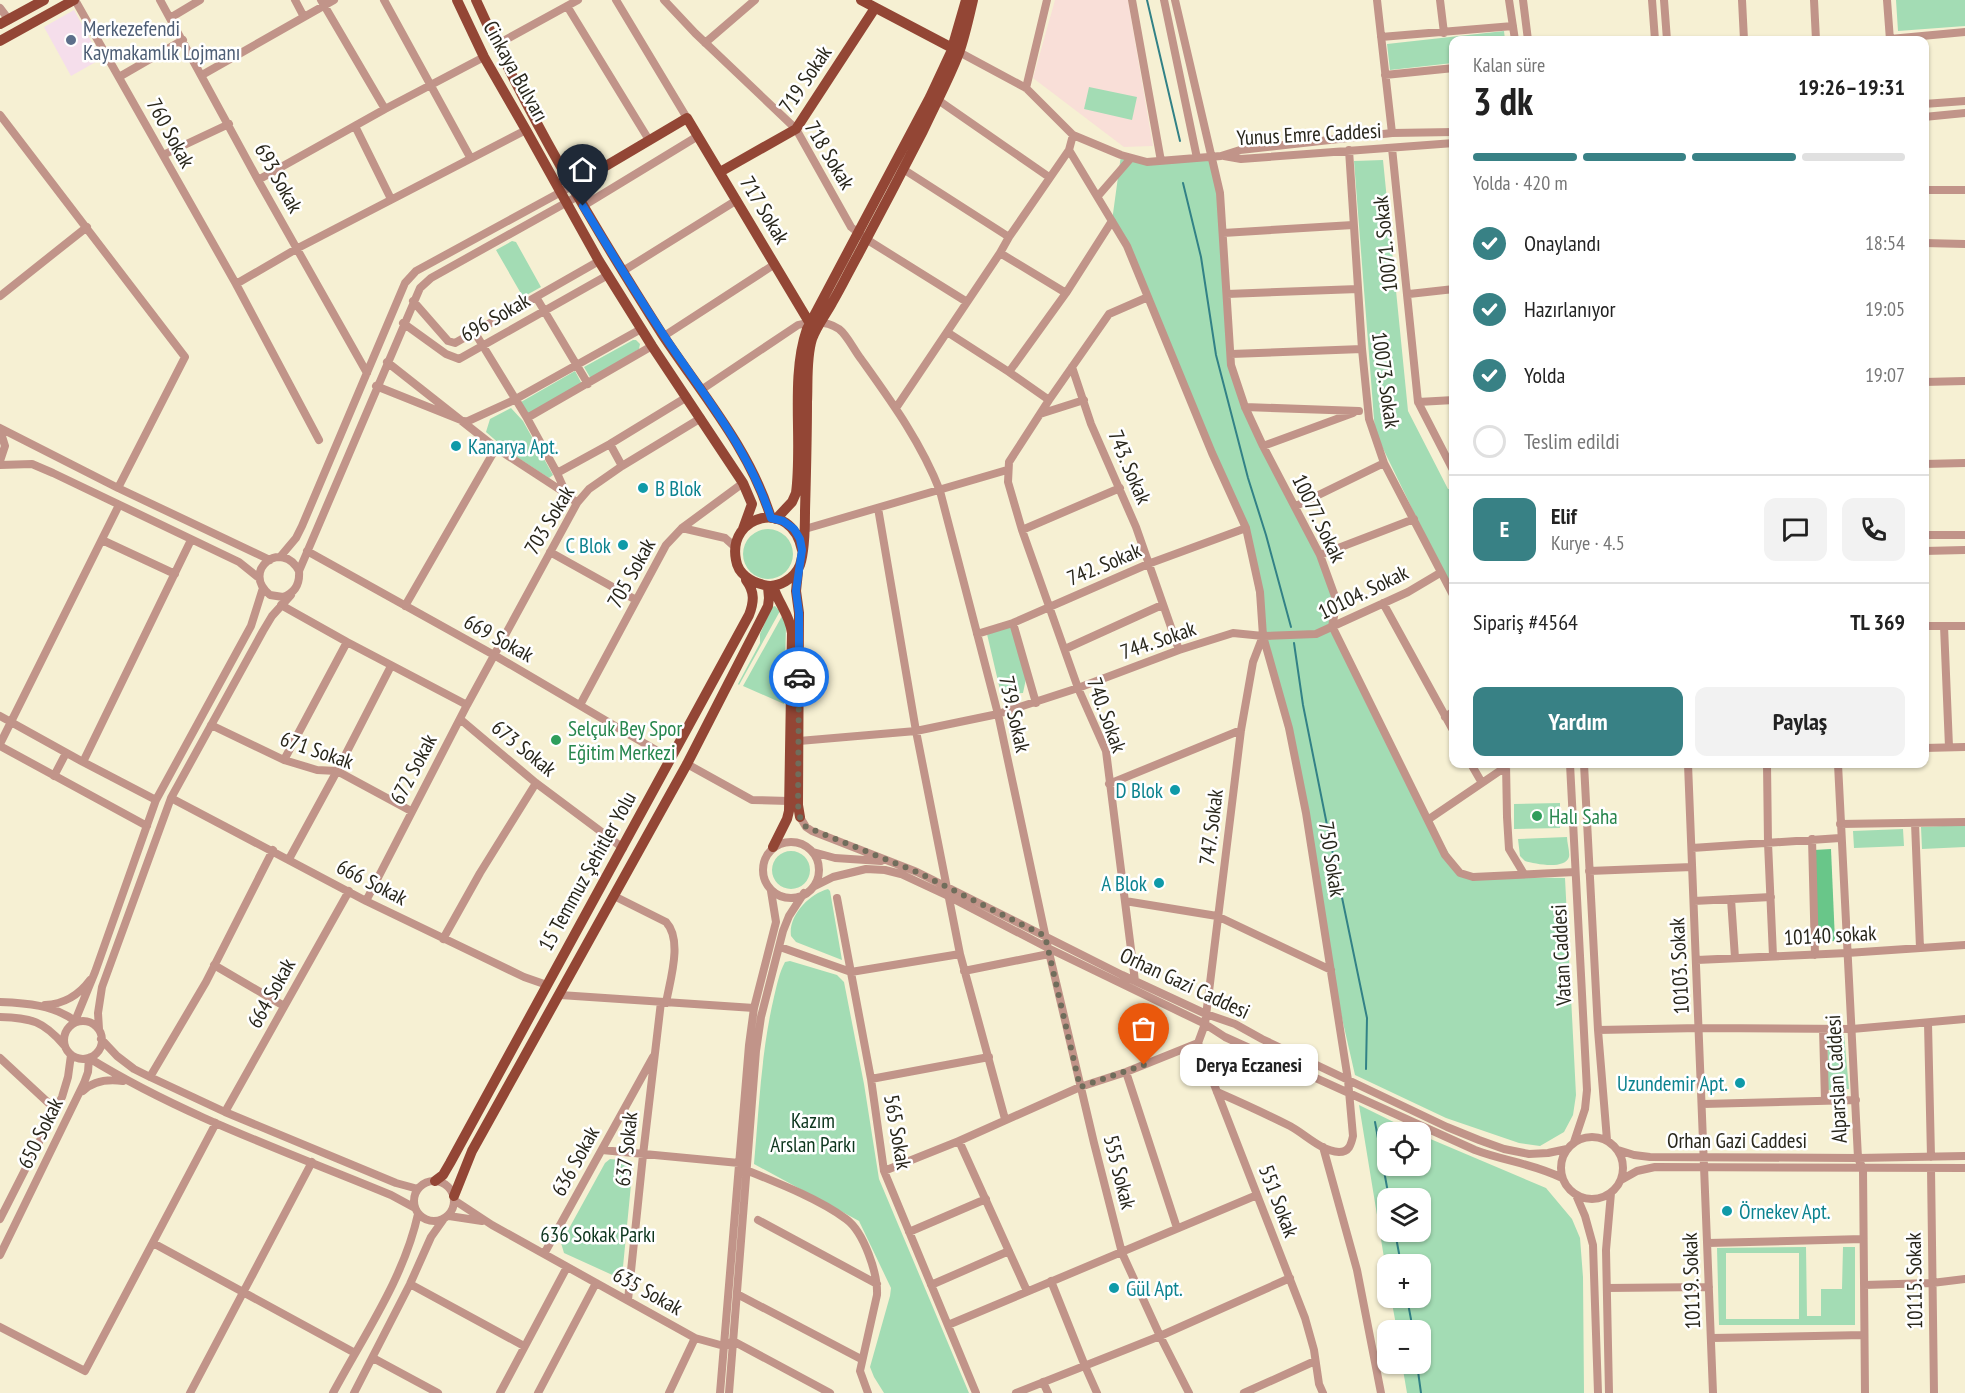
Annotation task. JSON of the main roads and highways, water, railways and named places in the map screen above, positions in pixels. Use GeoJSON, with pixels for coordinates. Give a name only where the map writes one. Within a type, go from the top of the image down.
{"type":"FeatureCollection","features":[{"type":"Feature","properties":{"kind":"main road"},"geometry":{"type":"LineString","coordinates":[[5,22],[44,0]]}},
{"type":"Feature","properties":{"kind":"main road"},"geometry":{"type":"LineString","coordinates":[[0,41],[75,0]]}},
{"type":"Feature","properties":{"kind":"main road","name":"Cinkaya Bulvarı"},"geometry":{"type":"LineString","coordinates":[[457,0],[484,57],[599,261],[743,483],[752,504],[741,531]]}},
{"type":"Feature","properties":{"kind":"main road","name":"Cinkaya Bulvarı"},"geometry":{"type":"LineString","coordinates":[[476,0],[496,45],[577,196],[664,336],[745,458],[763,492],[773,518]]}},
{"type":"Feature","properties":{"kind":"main road"},"geometry":{"type":"LineString","coordinates":[[861,0],[955,50]]}},
{"type":"Feature","properties":{"kind":"main road"},"geometry":{"type":"LineString","coordinates":[[800,817],[798,805],[799,613],[796,591],[805,529],[809,355],[812,337],[955,50],[966,0]]}},
{"type":"Feature","properties":{"kind":"main road"},"geometry":{"type":"LineString","coordinates":[[773,518],[792,502],[796,493],[799,371],[802,346],[809,322],[903,169],[938,100],[973,0]]}},
{"type":"Feature","properties":{"kind":"main road","name":"719 Sokak"},"geometry":{"type":"LineString","coordinates":[[720,172],[796,129],[875,8]]}},
{"type":"Feature","properties":{"kind":"main road","name":"717 Sokak"},"geometry":{"type":"LineString","coordinates":[[577,196],[649,140],[687,118],[809,322]]}},
{"type":"Feature","properties":{"kind":"main road"},"geometry":{"type":"LineString","coordinates":[[799,567],[791,578],[780,585],[753,583],[743,575],[736,563],[735,547],[741,531],[758,519],[773,518],[783,521],[794,529],[800,539],[802,550]]}},
{"type":"Feature","properties":{"kind":"main road","name":"15 Temmuz Şehitler Yolu"},"geometry":{"type":"LineString","coordinates":[[435,1181],[448,1168],[749,615],[753,606],[753,592],[743,575]]}},
{"type":"Feature","properties":{"kind":"main road"},"geometry":{"type":"LineString","coordinates":[[770,586],[789,616],[792,633],[789,801],[787,819],[773,847]]}},
{"type":"Feature","properties":{"kind":"main road","name":"15 Temmuz Şehitler Yolu"},"geometry":{"type":"LineString","coordinates":[[454,1198],[467,1160],[687,764],[768,606],[770,586]]}},
{"type":"Feature","properties":{"kind":"waterway"},"geometry":{"type":"LineString","coordinates":[[1147,0],[1180,141]]}},
{"type":"Feature","properties":{"kind":"waterway"},"geometry":{"type":"LineString","coordinates":[[1183,183],[1201,257],[1216,355],[1248,478],[1291,627]]}},
{"type":"Feature","properties":{"kind":"waterway"},"geometry":{"type":"LineString","coordinates":[[1294,643],[1303,705],[1367,1018],[1366,1069]]}},
{"type":"Feature","properties":{"kind":"waterway"},"geometry":{"type":"LineString","coordinates":[[1375,1122],[1387,1188]]}},
{"type":"Feature","properties":{"kind":"waterway"},"geometry":{"type":"LineString","coordinates":[[1397,1242],[1399,1254]]}},
{"type":"Feature","properties":{"kind":"waterway"},"geometry":{"type":"LineString","coordinates":[[1409,1308],[1411,1320]]}},
{"type":"Feature","properties":{"kind":"waterway"},"geometry":{"type":"LineString","coordinates":[[1418,1374],[1421,1393]]}},
{"type":"Feature","properties":{"kind":"place","name":"Merkezefendi Kaymakamlık Lojmanı"},"geometry":{"type":"Point","coordinates":[71,40]}},
{"type":"Feature","properties":{"kind":"place","name":"Kanarya Apt."},"geometry":{"type":"Point","coordinates":[456,446]}},
{"type":"Feature","properties":{"kind":"place","name":"B Blok"},"geometry":{"type":"Point","coordinates":[643,488]}},
{"type":"Feature","properties":{"kind":"place","name":"C Blok"},"geometry":{"type":"Point","coordinates":[623,545]}},
{"type":"Feature","properties":{"kind":"place","name":"Selçuk Bey Spor Eğitim Merkezi"},"geometry":{"type":"Point","coordinates":[556,740]}},
{"type":"Feature","properties":{"kind":"place","name":"D Blok"},"geometry":{"type":"Point","coordinates":[1175,790]}},
{"type":"Feature","properties":{"kind":"place","name":"Halı Saha"},"geometry":{"type":"Point","coordinates":[1537,816]}},
{"type":"Feature","properties":{"kind":"place","name":"A Blok"},"geometry":{"type":"Point","coordinates":[1159,883]}},
{"type":"Feature","properties":{"kind":"place","name":"Derya Eczanesi"},"geometry":{"type":"Point","coordinates":[1144,1065]}},
{"type":"Feature","properties":{"kind":"place","name":"Uzundemir Apt."},"geometry":{"type":"Point","coordinates":[1740,1083]}},
{"type":"Feature","properties":{"kind":"place","name":"Örnekev Apt."},"geometry":{"type":"Point","coordinates":[1727,1211]}},
{"type":"Feature","properties":{"kind":"place","name":"Gül Apt."},"geometry":{"type":"Point","coordinates":[1114,1288]}},
{"type":"Feature","properties":{"kind":"park label","name":"Kazım Arslan Parkı"},"geometry":{"type":"Point","coordinates":[813,1132]}},
{"type":"Feature","properties":{"kind":"park label","name":"636 Sokak Parkı"},"geometry":{"type":"Point","coordinates":[598,1234]}}]}
